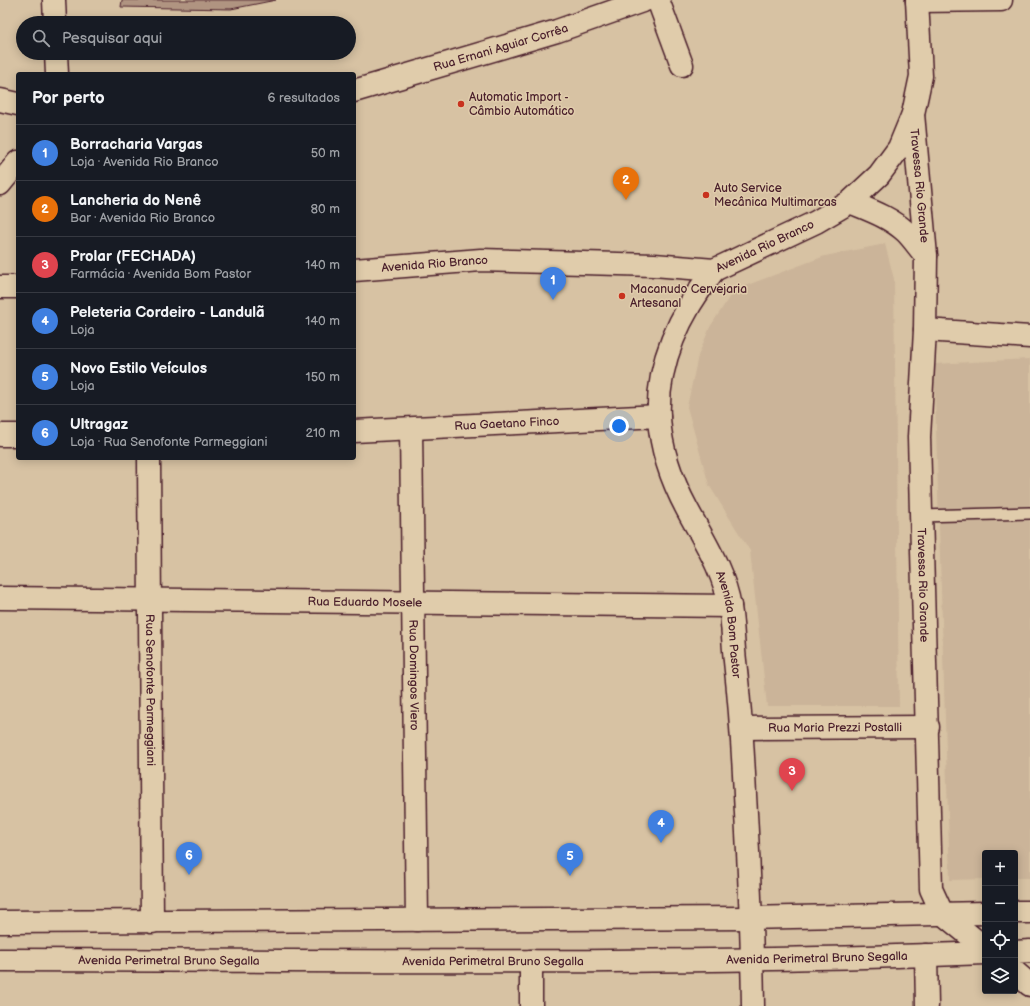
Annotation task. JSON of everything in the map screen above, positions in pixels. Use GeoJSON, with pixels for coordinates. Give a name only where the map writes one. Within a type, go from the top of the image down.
{"type":"FeatureCollection","features":[{"type":"Feature","properties":{"kind":"main road"},"geometry":{"type":"LineString","coordinates":[[54,0],[55,16]]}},
{"type":"Feature","properties":{"kind":"main road","name":"Rua Ernani Aguiar Corrêa"},"geometry":{"type":"LineString","coordinates":[[356,90],[558,31],[645,0]]}},
{"type":"Feature","properties":{"kind":"main road"},"geometry":{"type":"LineString","coordinates":[[658,0],[682,64]]}},
{"type":"Feature","properties":{"kind":"main road"},"geometry":{"type":"LineString","coordinates":[[917,1],[1001,0]]}},
{"type":"Feature","properties":{"kind":"main road","name":"Avenida Rio Branco"},"geometry":{"type":"LineString","coordinates":[[356,270],[482,260],[654,265],[714,270],[816,222],[850,202],[879,175],[899,148],[913,114],[921,76],[917,1]]}},
{"type":"Feature","properties":{"kind":"main road"},"geometry":{"type":"LineString","coordinates":[[56,60],[57,72]]}},
{"type":"Feature","properties":{"kind":"main road"},"geometry":{"type":"LineString","coordinates":[[0,100],[16,104]]}},
{"type":"Feature","properties":{"kind":"main road","name":"Travessa Rio Grande"},"geometry":{"type":"LineString","coordinates":[[913,114],[926,256],[925,330],[919,437],[928,727],[931,889],[942,913]]}},
{"type":"Feature","properties":{"kind":"main road"},"geometry":{"type":"LineString","coordinates":[[0,184],[16,164]]}},
{"type":"Feature","properties":{"kind":"main road","name":"Travessa Rio Grande"},"geometry":{"type":"LineString","coordinates":[[850,202],[892,221],[906,232],[926,256]]}},
{"type":"Feature","properties":{"kind":"main road","name":"Avenida Bom Pastor"},"geometry":{"type":"LineString","coordinates":[[714,270],[694,295],[675,332],[668,350],[661,381],[659,416],[662,441],[671,474],[687,509],[708,544],[722,576],[730,606],[742,728],[751,918],[753,1006]]}},
{"type":"Feature","properties":{"kind":"main road"},"geometry":{"type":"LineString","coordinates":[[0,287],[16,287]]}},
{"type":"Feature","properties":{"kind":"main road"},"geometry":{"type":"LineString","coordinates":[[925,330],[1021,338],[1030,337]]}},
{"type":"Feature","properties":{"kind":"main road","name":"Rua Gaetano Finco"},"geometry":{"type":"LineString","coordinates":[[356,431],[659,416]]}},
{"type":"Feature","properties":{"kind":"main road","name":"Rua Domingos Viero"},"geometry":{"type":"LineString","coordinates":[[411,429],[417,920]]}},
{"type":"Feature","properties":{"kind":"main road"},"geometry":{"type":"LineString","coordinates":[[0,435],[16,436]]}},
{"type":"Feature","properties":{"kind":"main road","name":"Rua Senofonte Parmeggiani"},"geometry":{"type":"LineString","coordinates":[[149,460],[152,922]]}},
{"type":"Feature","properties":{"kind":"main road","name":"Rua Eduardo Mosele"},"geometry":{"type":"LineString","coordinates":[[0,598],[730,606]]}},
{"type":"Feature","properties":{"kind":"main road","name":"Rua Maria Prezzi Postalli"},"geometry":{"type":"LineString","coordinates":[[742,728],[928,727]]}},
{"type":"Feature","properties":{"kind":"main road"},"geometry":{"type":"LineString","coordinates":[[1018,912],[1030,912]]}},
{"type":"Feature","properties":{"kind":"main road"},"geometry":{"type":"LineString","coordinates":[[942,913],[982,946]]}},
{"type":"Feature","properties":{"kind":"main road"},"geometry":{"type":"LineString","coordinates":[[0,922],[751,918],[982,913]]}},
{"type":"Feature","properties":{"kind":"main road"},"geometry":{"type":"LineString","coordinates":[[1018,952],[1030,951]]}},
{"type":"Feature","properties":{"kind":"main road","name":"Avenida Perimetral Bruno Segalla"},"geometry":{"type":"LineString","coordinates":[[0,960],[531,961],[752,959],[982,953]]}},
{"type":"Feature","properties":{"kind":"main road"},"geometry":{"type":"LineString","coordinates":[[926,955],[927,1006]]}},
{"type":"Feature","properties":{"kind":"main road"},"geometry":{"type":"LineString","coordinates":[[531,961],[531,1006]]}},
{"type":"Feature","properties":{"kind":"main road"},"geometry":{"type":"LineString","coordinates":[[1018,975],[1030,985]]}},
{"type":"Feature","properties":{"kind":"lane"},"geometry":{"type":"LineString","coordinates":[[921,516],[1030,513]]}},
{"type":"Feature","properties":{"kind":"shaded area"},"geometry":{"type":"Polygon","coordinates":[[[885,244],[894,279],[899,706],[767,706],[750,551],[709,485],[687,407],[698,356],[710,327],[734,290],[825,256],[885,244]]]}},
{"type":"Feature","properties":{"kind":"shaded area"},"geometry":{"type":"Polygon","coordinates":[[[1030,359],[1030,878],[1018,878],[1018,850],[982,850],[982,879],[950,880],[934,364],[1030,359]]]}},
{"type":"Feature","properties":{"kind":"building"},"geometry":{"type":"Polygon","coordinates":[[[122,0],[276,0],[231,9],[121,7],[122,0]]]}},
{"type":"Feature","properties":{"kind":"place","name":"Automatic Import - Câmbio Automático"},"geometry":{"type":"Point","coordinates":[461,104]}},
{"type":"Feature","properties":{"kind":"place","name":"Auto Service Mecânica Multimarcas"},"geometry":{"type":"Point","coordinates":[706,195]}},
{"type":"Feature","properties":{"kind":"place","name":"Lancheria do Nenê"},"geometry":{"type":"Point","coordinates":[626,200]}},
{"type":"Feature","properties":{"kind":"place","name":"Macanudo Cervejaria Artesanal"},"geometry":{"type":"Point","coordinates":[622,296]}},
{"type":"Feature","properties":{"kind":"place","name":"Borracharia Vargas"},"geometry":{"type":"Point","coordinates":[553,300]}},
{"type":"Feature","properties":{"kind":"place","name":"Prolar (FECHADA)"},"geometry":{"type":"Point","coordinates":[792,791]}},
{"type":"Feature","properties":{"kind":"place","name":"Peleteria Cordeiro - Landulã"},"geometry":{"type":"Point","coordinates":[661,843]}},
{"type":"Feature","properties":{"kind":"place","name":"Ultragaz"},"geometry":{"type":"Point","coordinates":[189,875]}},
{"type":"Feature","properties":{"kind":"place","name":"Novo Estilo Veículos"},"geometry":{"type":"Point","coordinates":[570,876]}}]}
